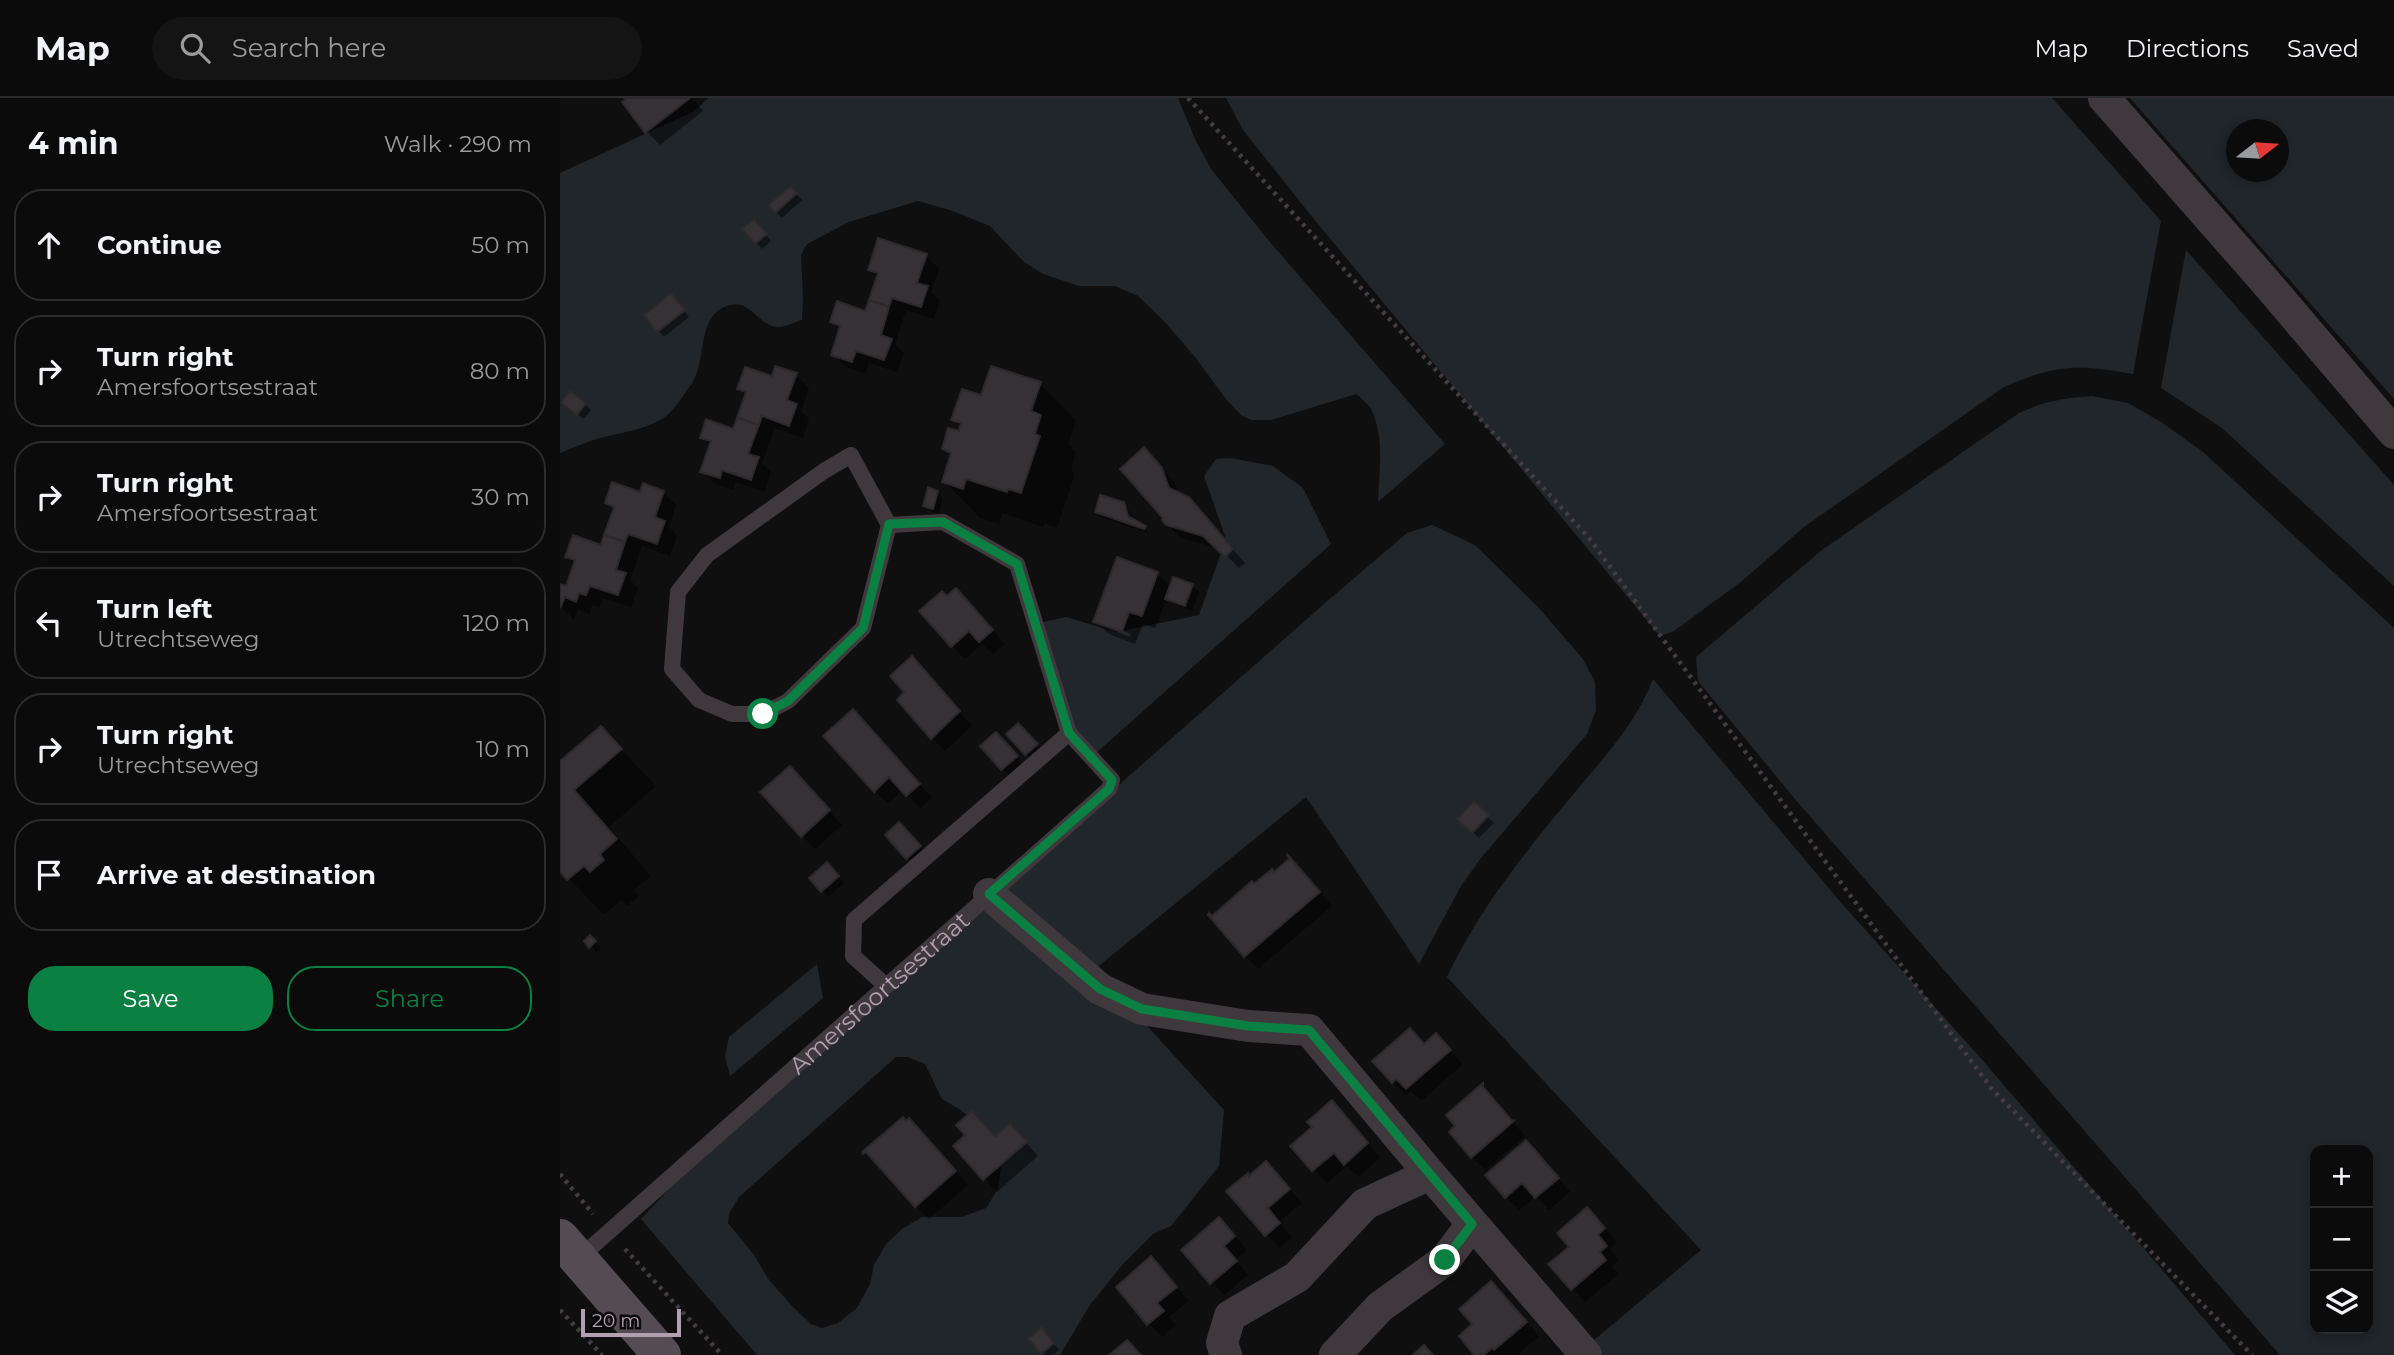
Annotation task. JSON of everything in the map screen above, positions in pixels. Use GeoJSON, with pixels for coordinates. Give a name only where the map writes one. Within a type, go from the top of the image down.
{"type":"FeatureCollection","features":[{"type":"Feature","properties":{"kind":"main road"},"geometry":{"type":"LineString","coordinates":[[569,1248],[662,1355]]}},
{"type":"Feature","properties":{"kind":"street"},"geometry":{"type":"LineString","coordinates":[[2104,98],[2394,433]]}},
{"type":"Feature","properties":{"kind":"street"},"geometry":{"type":"LineString","coordinates":[[989,894],[1100,989],[1142,1009],[1248,1026],[1309,1030],[1586,1355]]}},
{"type":"Feature","properties":{"kind":"street"},"geometry":{"type":"LineString","coordinates":[[1226,1355],[1222,1343],[1230,1316],[1297,1277],[1365,1204],[1430,1174]]}},
{"type":"Feature","properties":{"kind":"street"},"geometry":{"type":"LineString","coordinates":[[1335,1355],[1380,1307],[1445,1260],[1472,1224]]}},
{"type":"Feature","properties":{"kind":"lane"},"geometry":{"type":"LineString","coordinates":[[851,455],[889,524],[863,628],[788,701],[763,714],[732,714],[699,700],[673,669],[678,592],[707,555],[824,471],[851,455]]}},
{"type":"Feature","properties":{"kind":"lane","name":"Amersfoortsestraat"},"geometry":{"type":"LineString","coordinates":[[569,1248],[609,1232],[1109,789],[1112,780],[1069,733],[1017,564],[943,522],[889,524]]}},
{"type":"Feature","properties":{"kind":"lane"},"geometry":{"type":"LineString","coordinates":[[885,985],[853,956],[854,920],[1069,733]]}},
{"type":"Feature","properties":{"kind":"path"},"geometry":{"type":"LineString","coordinates":[[1188,98],[1589,538],[1991,1088],[2252,1355]]}},
{"type":"Feature","properties":{"kind":"path"},"geometry":{"type":"LineString","coordinates":[[560,1174],[609,1232],[722,1355]]}},
{"type":"Feature","properties":{"kind":"path"},"geometry":{"type":"LineString","coordinates":[[560,1310],[602,1355]]}},
{"type":"Feature","properties":{"kind":"shaded area"},"geometry":{"type":"Polygon","coordinates":[[[708,98],[1178,98],[1211,169],[1269,241],[1445,444],[1378,502],[1378,431],[1371,409],[1356,394],[1271,420],[1251,420],[1241,415],[1226,399],[1195,357],[1138,296],[1115,286],[1079,286],[1043,274],[1024,262],[990,226],[918,201],[849,222],[807,244],[801,255],[802,320],[776,327],[764,322],[744,306],[730,305],[719,310],[707,328],[697,373],[692,383],[673,409],[659,421],[560,453],[560,173],[695,111],[708,98]]]}},
{"type":"Feature","properties":{"kind":"shaded area"},"geometry":{"type":"Polygon","coordinates":[[[1226,98],[2052,98],[2161,221],[2133,374],[2068,368],[2038,374],[2004,387],[1804,527],[1742,581],[1674,631],[1660,636],[1313,218],[1243,130],[1226,98]]]}},
{"type":"Feature","properties":{"kind":"shaded area"},"geometry":{"type":"Polygon","coordinates":[[[2130,98],[2394,98],[2394,399],[2130,98]]]}},
{"type":"Feature","properties":{"kind":"shaded area"},"geometry":{"type":"Polygon","coordinates":[[[2186,250],[2394,485],[2394,586],[2222,428],[2161,388],[2186,250]]]}},
{"type":"Feature","properties":{"kind":"shaded area"},"geometry":{"type":"Polygon","coordinates":[[[2092,396],[2128,403],[2161,422],[2203,452],[2394,628],[2394,1355],[2280,1355],[1794,798],[1698,681],[1696,657],[1822,550],[2019,413],[2064,399],[2092,396]]]}},
{"type":"Feature","properties":{"kind":"shaded area"},"geometry":{"type":"Polygon","coordinates":[[[1230,458],[1273,466],[1303,488],[1331,544],[1096,753],[1077,733],[1030,625],[1066,617],[1116,632],[1199,615],[1226,539],[1204,476],[1216,459],[1230,458]]]}},
{"type":"Feature","properties":{"kind":"shaded area"},"geometry":{"type":"Polygon","coordinates":[[[1432,525],[1475,545],[1538,607],[1583,659],[1595,682],[1596,710],[1587,734],[1481,858],[1461,886],[1419,964],[1306,797],[1095,969],[1224,1110],[1219,1166],[1171,1226],[1153,1234],[1123,1264],[1090,1305],[1060,1355],[757,1355],[641,1219],[672,1186],[969,917],[1407,533],[1432,525]],[[896,1057],[739,1197],[729,1214],[728,1223],[754,1255],[769,1280],[811,1324],[822,1328],[838,1323],[857,1308],[870,1284],[874,1265],[886,1244],[902,1229],[922,1217],[962,1217],[986,1208],[998,1189],[1001,1168],[997,1151],[979,1124],[942,1099],[925,1064],[908,1057],[896,1057]]]}},
{"type":"Feature","properties":{"kind":"shaded area"},"geometry":{"type":"Polygon","coordinates":[[[1653,679],[1843,905],[1978,1055],[2235,1355],[1599,1355],[1593,1341],[1701,1250],[1447,977],[1487,906],[1536,839],[1617,741],[1637,712],[1653,679]]]}},
{"type":"Feature","properties":{"kind":"shaded area"},"geometry":{"type":"Polygon","coordinates":[[[817,964],[823,998],[730,1076],[725,1056],[729,1037],[817,964]]]}},
{"type":"Feature","properties":{"kind":"building"},"geometry":{"type":"Polygon","coordinates":[[[624,98],[690,98],[645,133],[622,102],[624,98]]]}},
{"type":"Feature","properties":{"kind":"building"},"geometry":{"type":"Polygon","coordinates":[[[791,186],[797,193],[775,213],[768,205],[791,186]]]}},
{"type":"Feature","properties":{"kind":"building"},"geometry":{"type":"Polygon","coordinates":[[[754,219],[767,234],[755,244],[742,229],[754,219]]]}},
{"type":"Feature","properties":{"kind":"building"},"geometry":{"type":"Polygon","coordinates":[[[878,238],[927,254],[917,283],[928,286],[921,307],[892,298],[889,307],[869,300],[878,273],[868,270],[878,238]]]}},
{"type":"Feature","properties":{"kind":"building"},"geometry":{"type":"Polygon","coordinates":[[[671,293],[685,310],[657,332],[644,315],[671,293]]]}},
{"type":"Feature","properties":{"kind":"building"},"geometry":{"type":"Polygon","coordinates":[[[869,300],[889,307],[881,335],[892,339],[884,360],[856,351],[852,362],[831,355],[840,326],[830,322],[837,301],[865,311],[869,300]]]}},
{"type":"Feature","properties":{"kind":"building"},"geometry":{"type":"Polygon","coordinates":[[[775,366],[797,373],[787,400],[797,404],[789,426],[762,416],[759,425],[737,418],[746,392],[737,389],[745,367],[772,376],[775,366]]]}},
{"type":"Feature","properties":{"kind":"building"},"geometry":{"type":"Polygon","coordinates":[[[991,366],[1041,382],[1031,411],[1041,415],[1035,434],[1040,436],[1021,493],[1008,489],[1007,492],[966,479],[963,489],[942,482],[951,453],[942,449],[948,428],[959,431],[961,423],[951,420],[962,389],[981,395],[991,366]]]}},
{"type":"Feature","properties":{"kind":"building"},"geometry":{"type":"Polygon","coordinates":[[[570,391],[586,403],[577,415],[561,403],[570,391]]]}},
{"type":"Feature","properties":{"kind":"building"},"geometry":{"type":"Polygon","coordinates":[[[737,418],[759,425],[748,454],[759,457],[751,480],[722,470],[720,478],[700,472],[711,441],[700,438],[706,419],[733,429],[737,418]]]}},
{"type":"Feature","properties":{"kind":"building"},"geometry":{"type":"Polygon","coordinates":[[[1144,447],[1162,468],[1169,488],[1189,497],[1233,549],[1225,557],[1203,536],[1166,525],[1163,518],[1120,469],[1144,447]]]}},
{"type":"Feature","properties":{"kind":"building"},"geometry":{"type":"Polygon","coordinates":[[[612,482],[640,492],[643,483],[664,491],[655,517],[665,521],[657,544],[628,534],[625,542],[604,535],[614,507],[605,503],[612,482]]]}},
{"type":"Feature","properties":{"kind":"building"},"geometry":{"type":"Polygon","coordinates":[[[928,487],[938,491],[933,509],[923,506],[928,487]]]}},
{"type":"Feature","properties":{"kind":"building"},"geometry":{"type":"Polygon","coordinates":[[[1100,495],[1124,502],[1128,516],[1146,526],[1144,529],[1095,512],[1100,495]]]}},
{"type":"Feature","properties":{"kind":"building"},"geometry":{"type":"Polygon","coordinates":[[[573,535],[601,545],[604,535],[625,542],[616,570],[626,573],[618,595],[590,586],[586,595],[579,593],[576,602],[565,597],[560,608],[560,584],[566,586],[575,560],[565,557],[573,535]]]}},
{"type":"Feature","properties":{"kind":"building"},"geometry":{"type":"Polygon","coordinates":[[[1117,557],[1158,572],[1142,616],[1129,612],[1122,632],[1093,622],[1117,557]]]}},
{"type":"Feature","properties":{"kind":"building"},"geometry":{"type":"Polygon","coordinates":[[[1173,577],[1193,584],[1185,606],[1165,599],[1173,577]]]}},
{"type":"Feature","properties":{"kind":"building"},"geometry":{"type":"Polygon","coordinates":[[[956,588],[993,630],[979,642],[969,631],[951,647],[919,611],[942,591],[947,596],[956,588]]]}},
{"type":"Feature","properties":{"kind":"building"},"geometry":{"type":"Polygon","coordinates":[[[912,656],[960,711],[931,739],[897,700],[904,692],[890,676],[912,656]]]}},
{"type":"Feature","properties":{"kind":"building"},"geometry":{"type":"Polygon","coordinates":[[[853,709],[920,784],[906,796],[889,777],[874,792],[823,736],[853,709]]]}},
{"type":"Feature","properties":{"kind":"building"},"geometry":{"type":"Polygon","coordinates":[[[1018,723],[1038,744],[1025,755],[1006,734],[1018,723]]]}},
{"type":"Feature","properties":{"kind":"building"},"geometry":{"type":"Polygon","coordinates":[[[601,726],[622,749],[574,790],[617,839],[600,854],[604,860],[590,872],[584,866],[567,880],[560,872],[560,761],[601,726]]]}},
{"type":"Feature","properties":{"kind":"building"},"geometry":{"type":"Polygon","coordinates":[[[996,732],[1018,756],[1001,770],[980,746],[996,732]]]}},
{"type":"Feature","properties":{"kind":"building"},"geometry":{"type":"Polygon","coordinates":[[[790,766],[830,810],[801,837],[760,792],[790,766]]]}},
{"type":"Feature","properties":{"kind":"building"},"geometry":{"type":"Polygon","coordinates":[[[1474,801],[1489,815],[1472,833],[1457,819],[1474,801]]]}},
{"type":"Feature","properties":{"kind":"building"},"geometry":{"type":"Polygon","coordinates":[[[899,822],[921,846],[906,859],[885,835],[899,822]]]}},
{"type":"Feature","properties":{"kind":"building"},"geometry":{"type":"Polygon","coordinates":[[[1287,854],[1320,892],[1244,957],[1208,915],[1209,913],[1212,916],[1252,881],[1254,884],[1272,869],[1274,872],[1289,859],[1287,854]]]}},
{"type":"Feature","properties":{"kind":"building"},"geometry":{"type":"Polygon","coordinates":[[[827,862],[839,876],[821,892],[809,878],[827,862]]]}},
{"type":"Feature","properties":{"kind":"building"},"geometry":{"type":"Polygon","coordinates":[[[590,935],[596,941],[589,948],[584,941],[590,935]]]}},
{"type":"Feature","properties":{"kind":"building"},"geometry":{"type":"Polygon","coordinates":[[[1410,1028],[1424,1044],[1436,1033],[1451,1050],[1406,1089],[1396,1079],[1392,1083],[1372,1061],[1410,1028]]]}},
{"type":"Feature","properties":{"kind":"building"},"geometry":{"type":"Polygon","coordinates":[[[1483,1083],[1483,1087],[1512,1121],[1515,1120],[1471,1158],[1449,1132],[1455,1126],[1446,1115],[1483,1083]]]}},
{"type":"Feature","properties":{"kind":"building"},"geometry":{"type":"Polygon","coordinates":[[[1332,1100],[1368,1143],[1344,1165],[1334,1153],[1312,1171],[1290,1146],[1312,1127],[1307,1122],[1332,1100]]]}},
{"type":"Feature","properties":{"kind":"building"},"geometry":{"type":"Polygon","coordinates":[[[972,1111],[995,1136],[1010,1123],[1027,1142],[983,1180],[953,1146],[965,1135],[956,1125],[972,1111]]]}},
{"type":"Feature","properties":{"kind":"building"},"geometry":{"type":"Polygon","coordinates":[[[903,1117],[906,1121],[909,1118],[956,1171],[915,1207],[866,1152],[862,1152],[903,1117]]]}},
{"type":"Feature","properties":{"kind":"building"},"geometry":{"type":"Polygon","coordinates":[[[1526,1140],[1559,1178],[1535,1198],[1522,1183],[1505,1198],[1485,1175],[1526,1140]]]}},
{"type":"Feature","properties":{"kind":"building"},"geometry":{"type":"Polygon","coordinates":[[[1266,1161],[1290,1189],[1268,1208],[1280,1223],[1265,1236],[1226,1191],[1266,1161]]]}},
{"type":"Feature","properties":{"kind":"building"},"geometry":{"type":"Polygon","coordinates":[[[1587,1207],[1605,1228],[1598,1235],[1607,1246],[1600,1252],[1606,1260],[1571,1290],[1548,1264],[1569,1247],[1557,1233],[1587,1207]]]}},
{"type":"Feature","properties":{"kind":"building"},"geometry":{"type":"Polygon","coordinates":[[[1219,1217],[1235,1236],[1224,1246],[1237,1261],[1210,1284],[1181,1250],[1219,1217]]]}},
{"type":"Feature","properties":{"kind":"building"},"geometry":{"type":"Polygon","coordinates":[[[1151,1256],[1177,1287],[1157,1303],[1164,1311],[1147,1325],[1116,1287],[1151,1256]]]}},
{"type":"Feature","properties":{"kind":"building"},"geometry":{"type":"Polygon","coordinates":[[[1491,1281],[1527,1322],[1494,1350],[1492,1348],[1484,1355],[1474,1355],[1459,1336],[1472,1324],[1459,1309],[1491,1281]]]}},
{"type":"Feature","properties":{"kind":"building"},"geometry":{"type":"Polygon","coordinates":[[[1041,1327],[1054,1343],[1041,1354],[1028,1339],[1041,1327]]]}},
{"type":"Feature","properties":{"kind":"building"},"geometry":{"type":"Polygon","coordinates":[[[1127,1340],[1141,1355],[1109,1355],[1127,1340]]]}},
{"type":"Feature","properties":{"kind":"building"},"geometry":{"type":"Polygon","coordinates":[[[1424,1345],[1433,1355],[1413,1355],[1424,1345]]]}},
{"type":"Feature","properties":{"kind":"route"},"geometry":{"type":"LineString","coordinates":[[763,714],[788,701],[863,628],[889,524],[943,522],[1017,564],[1069,733],[1112,780],[1109,789],[989,894],[1100,989],[1142,1009],[1248,1026],[1309,1030],[1472,1224],[1445,1260]]}}]}
